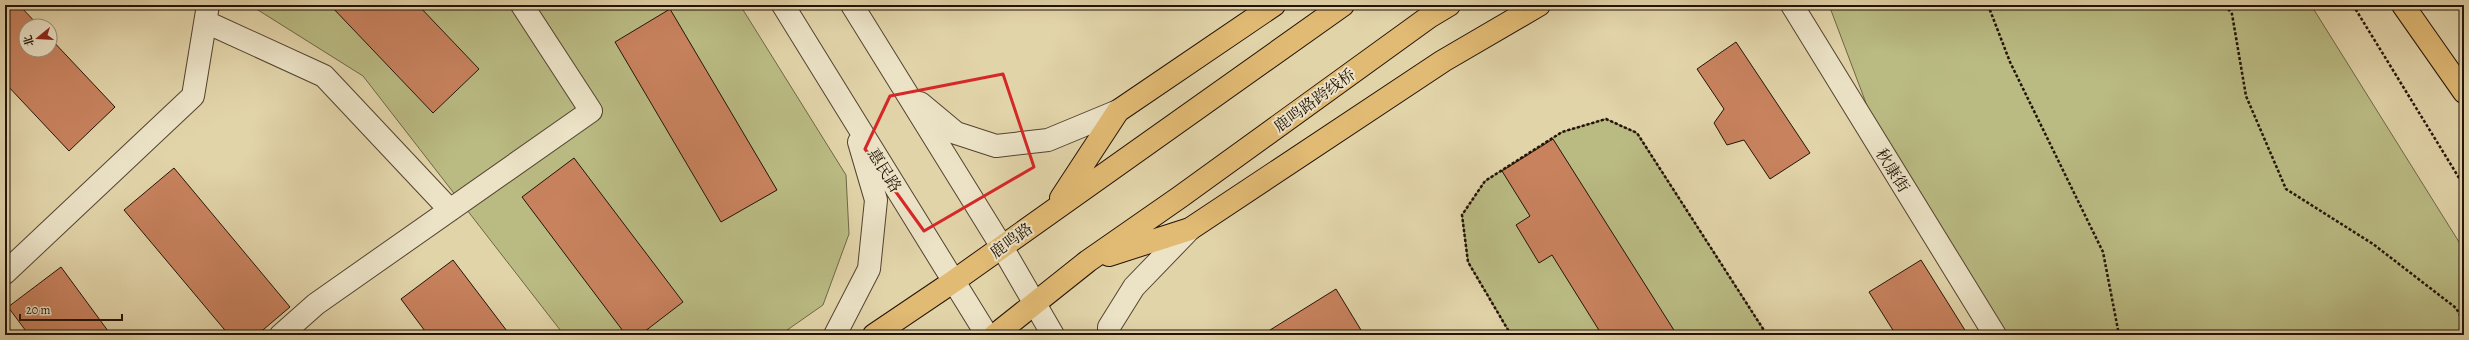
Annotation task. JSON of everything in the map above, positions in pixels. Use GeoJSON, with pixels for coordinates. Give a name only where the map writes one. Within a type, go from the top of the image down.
{"type":"FeatureCollection","features":[{"type":"Feature","properties":{"kind":"main road"},"geometry":{"type":"LineString","coordinates":[[1054,208],[1118,111],[1274,5]]}},
{"type":"Feature","properties":{"kind":"main road","name":"鹿鸣路"},"geometry":{"type":"LineString","coordinates":[[874,335],[954,281],[1054,208],[1343,5]]}},
{"type":"Feature","properties":{"kind":"main road","name":"鹿鸣路跨线桥"},"geometry":{"type":"LineString","coordinates":[[1088,261],[1180,197],[1429,17],[1449,5]]}},
{"type":"Feature","properties":{"kind":"main road"},"geometry":{"type":"LineString","coordinates":[[995,335],[1088,261],[1190,229],[1443,61],[1539,5]]}},
{"type":"Feature","properties":{"kind":"main road"},"geometry":{"type":"LineString","coordinates":[[2403,5],[2464,92]]}},
{"type":"Feature","properties":{"kind":"street"},"geometry":{"type":"LineString","coordinates":[[282,335],[316,304],[591,111],[522,5]]}},
{"type":"Feature","properties":{"kind":"street","name":"惠民路"},"geometry":{"type":"LineString","coordinates":[[783,5],[987,335]]}},
{"type":"Feature","properties":{"kind":"street"},"geometry":{"type":"LineString","coordinates":[[852,5],[1002,247],[1053,335]]}},
{"type":"Feature","properties":{"kind":"street","name":"秋康街"},"geometry":{"type":"LineString","coordinates":[[1792,5],[1995,335]]}},
{"type":"Feature","properties":{"kind":"street"},"geometry":{"type":"LineString","coordinates":[[5,273],[193,96],[207,14],[324,76],[450,210]]}},
{"type":"Feature","properties":{"kind":"street"},"geometry":{"type":"LineString","coordinates":[[905,90],[956,133],[996,146],[1048,140],[1118,111]]}},
{"type":"Feature","properties":{"kind":"street"},"geometry":{"type":"LineString","coordinates":[[835,335],[869,269],[876,200],[850,112]]}},
{"type":"Feature","properties":{"kind":"street"},"geometry":{"type":"LineString","coordinates":[[1109,335],[1109,328],[1134,287],[1190,229]]}},
{"type":"Feature","properties":{"kind":"path"},"geometry":{"type":"LineString","coordinates":[[1988,5],[2010,62],[2103,252],[2119,335]]}},
{"type":"Feature","properties":{"kind":"path"},"geometry":{"type":"LineString","coordinates":[[2225,5],[2232,14],[2246,96],[2286,189],[2373,244],[2456,308],[2464,322]]}},
{"type":"Feature","properties":{"kind":"path"},"geometry":{"type":"LineString","coordinates":[[2353,5],[2464,186]]}},
{"type":"Feature","properties":{"kind":"path"},"geometry":{"type":"LineString","coordinates":[[1511,335],[1468,262],[1462,215],[1485,182],[1562,132],[1606,119],[1637,134],[1767,335]]}},
{"type":"Feature","properties":{"kind":"highlighted area"},"geometry":{"type":"Polygon","coordinates":[[[1003,74],[1034,167],[924,231],[865,149],[890,96],[1003,74]]]}},
{"type":"Feature","properties":{"kind":"green space"},"geometry":{"type":"Polygon","coordinates":[[[250,5],[740,5],[846,175],[849,234],[823,305],[780,335],[564,335],[363,76],[250,5]]]}},
{"type":"Feature","properties":{"kind":"green space"},"geometry":{"type":"Polygon","coordinates":[[[1829,5],[2311,5],[2464,250],[2464,335],[2006,335],[1869,111],[1829,5]]]}},
{"type":"Feature","properties":{"kind":"green space"},"geometry":{"type":"Polygon","coordinates":[[[1606,119],[1637,133],[1767,335],[1511,335],[1468,262],[1462,215],[1485,181],[1562,132],[1606,119]]]}},
{"type":"Feature","properties":{"kind":"building"},"geometry":{"type":"Polygon","coordinates":[[[5,5],[19,5],[31,18],[18,18],[18,58],[58,58],[58,46],[115,107],[69,151],[5,83],[5,5]]]}},
{"type":"Feature","properties":{"kind":"building"},"geometry":{"type":"Polygon","coordinates":[[[330,5],[418,5],[479,69],[433,113],[330,5]]]}},
{"type":"Feature","properties":{"kind":"building"},"geometry":{"type":"Polygon","coordinates":[[[670,9],[777,190],[721,222],[615,42],[670,9]]]}},
{"type":"Feature","properties":{"kind":"building"},"geometry":{"type":"Polygon","coordinates":[[[1736,42],[1810,153],[1770,179],[1744,140],[1727,145],[1714,123],[1724,109],[1697,69],[1736,42]]]}},
{"type":"Feature","properties":{"kind":"building"},"geometry":{"type":"Polygon","coordinates":[[[1553,139],[1677,335],[1602,335],[1552,255],[1539,263],[1516,225],[1530,216],[1502,171],[1553,139]]]}},
{"type":"Feature","properties":{"kind":"building"},"geometry":{"type":"Polygon","coordinates":[[[574,158],[683,302],[640,335],[626,335],[522,197],[574,158]]]}},
{"type":"Feature","properties":{"kind":"building"},"geometry":{"type":"Polygon","coordinates":[[[174,168],[290,307],[257,335],[229,335],[124,210],[174,168]]]}},
{"type":"Feature","properties":{"kind":"building"},"geometry":{"type":"Polygon","coordinates":[[[453,260],[510,335],[428,335],[401,299],[453,260]]]}},
{"type":"Feature","properties":{"kind":"building"},"geometry":{"type":"Polygon","coordinates":[[[1921,260],[1968,335],[1896,335],[1869,292],[1921,260]]]}},
{"type":"Feature","properties":{"kind":"building"},"geometry":{"type":"Polygon","coordinates":[[[61,267],[111,335],[29,335],[8,307],[61,267]]]}},
{"type":"Feature","properties":{"kind":"building"},"geometry":{"type":"Polygon","coordinates":[[[1336,289],[1364,335],[1262,335],[1336,289]]]}}]}
